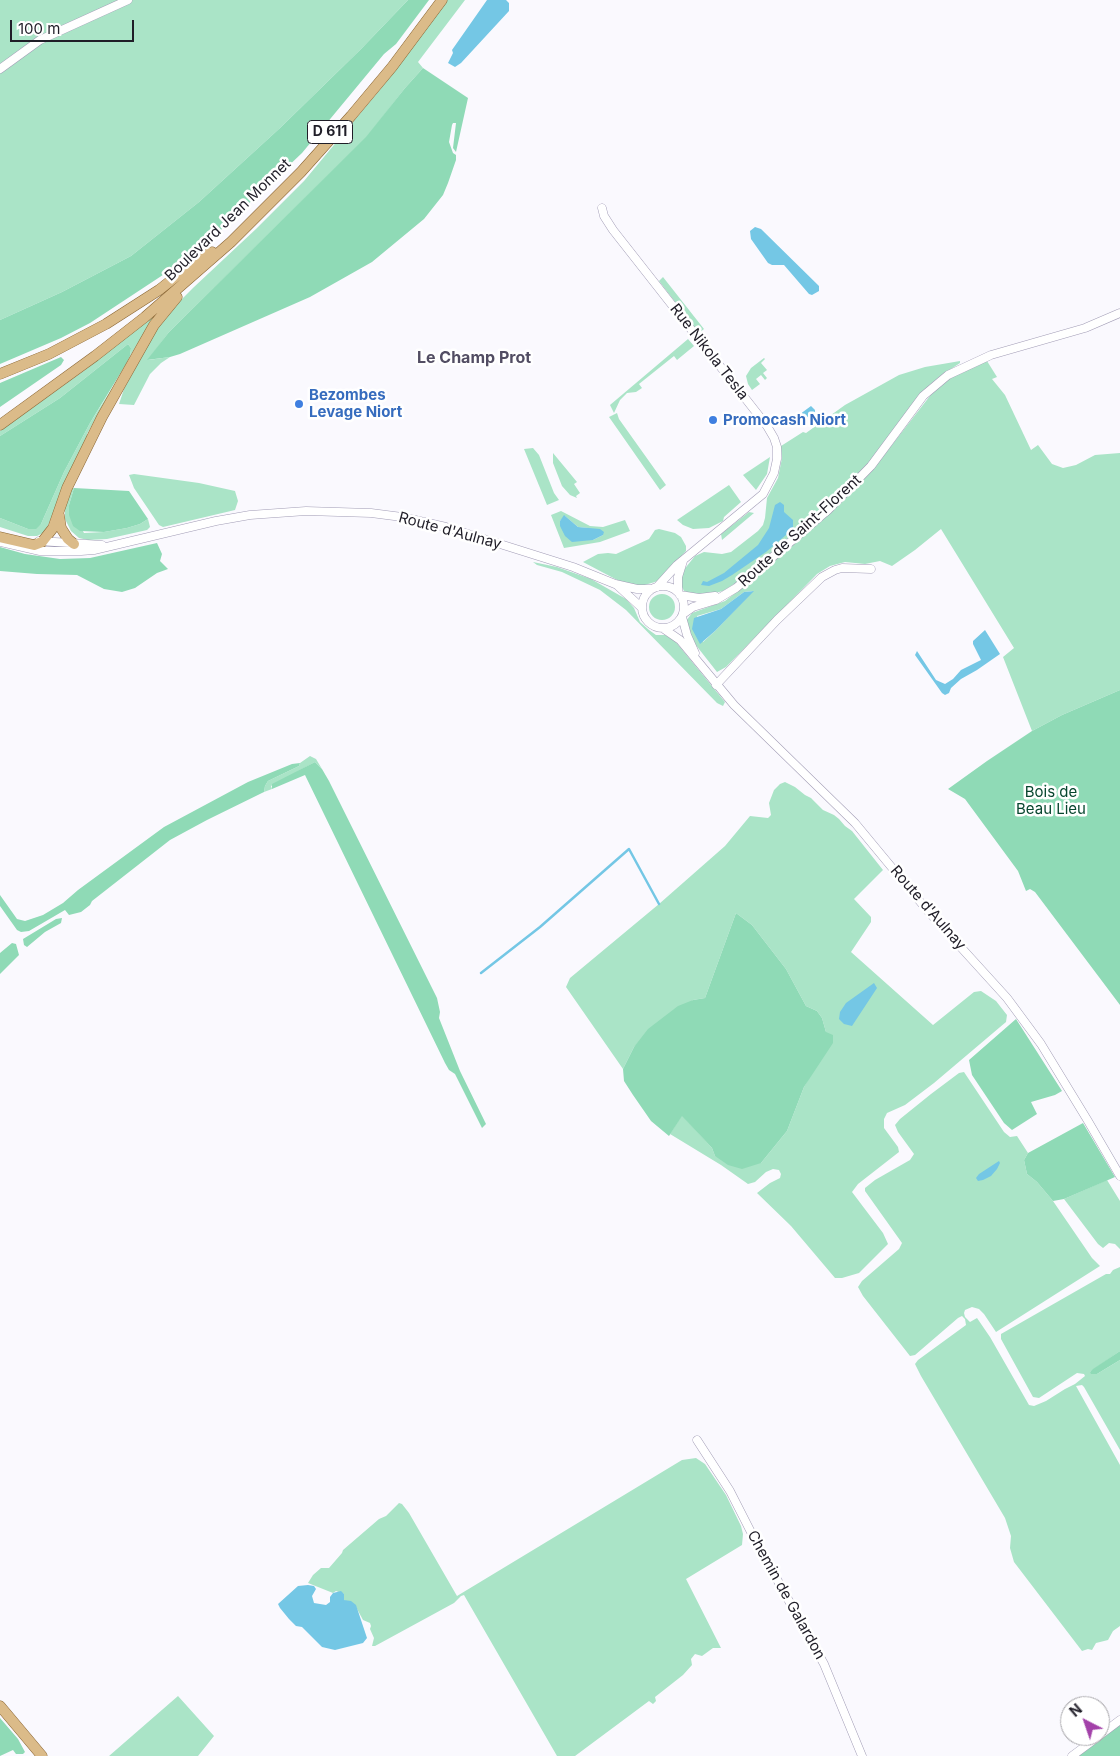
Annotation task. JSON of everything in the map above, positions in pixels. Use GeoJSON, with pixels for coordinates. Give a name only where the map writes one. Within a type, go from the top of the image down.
{"type":"FeatureCollection","features":[{"type":"Feature","properties":{"kind":"main road","name":"Boulevard Jean Monnet"},"geometry":{"type":"LineString","coordinates":[[0,425],[153,310],[210,257],[324,139],[386,66],[435,0]]}},
{"type":"Feature","properties":{"kind":"main road","name":"Boulevard Jean Monnet"},"geometry":{"type":"LineString","coordinates":[[0,418],[120,330],[257,217],[301,172],[351,116],[392,67],[442,0]]}},
{"type":"Feature","properties":{"kind":"main road"},"geometry":{"type":"LineString","coordinates":[[0,374],[49,354],[106,324],[159,290],[198,259],[210,257],[208,268],[172,302],[154,325],[79,460],[53,528],[42,542],[34,545],[0,537]]}},
{"type":"Feature","properties":{"kind":"main road"},"geometry":{"type":"LineString","coordinates":[[59,512],[61,528],[68,539],[74,544]]}},
{"type":"Feature","properties":{"kind":"main road"},"geometry":{"type":"LineString","coordinates":[[0,1706],[42,1756]]}},
{"type":"Feature","properties":{"kind":"street"},"geometry":{"type":"LineString","coordinates":[[0,69],[40,40],[128,0]]}},
{"type":"Feature","properties":{"kind":"street","name":"Rue Nikola Tesla"},"geometry":{"type":"LineString","coordinates":[[602,208],[604,216],[613,230],[767,426],[777,447],[774,473],[763,494],[671,571],[655,588]]}},
{"type":"Feature","properties":{"kind":"street","name":"Route de Saint-Florent"},"geometry":{"type":"LineString","coordinates":[[682,616],[693,607],[725,595],[745,581],[845,494],[882,453],[923,396],[948,375],[991,355],[1085,328],[1120,313]]}},
{"type":"Feature","properties":{"kind":"street","name":"Route d'Aulnay"},"geometry":{"type":"LineString","coordinates":[[109,546],[250,515],[280,512],[348,511],[423,521],[556,561],[614,584],[630,588],[655,588]]}},
{"type":"Feature","properties":{"kind":"street"},"geometry":{"type":"LineString","coordinates":[[0,532],[42,542],[109,546]]}},
{"type":"Feature","properties":{"kind":"street"},"geometry":{"type":"LineString","coordinates":[[0,542],[40,551],[81,551],[109,546]]}},
{"type":"Feature","properties":{"kind":"street"},"geometry":{"type":"LineString","coordinates":[[679,594],[671,588],[655,588],[645,595],[642,608],[645,619],[657,628],[664,629],[673,626],[682,616],[684,604],[679,594],[678,577],[684,560]]}},
{"type":"Feature","properties":{"kind":"street"},"geometry":{"type":"LineString","coordinates":[[716,685],[783,614],[822,577],[842,568],[871,569]]}},
{"type":"Feature","properties":{"kind":"street","name":"Route d'Aulnay"},"geometry":{"type":"LineString","coordinates":[[614,584],[642,608]]}},
{"type":"Feature","properties":{"kind":"street","name":"Route de Saint-Florent"},"geometry":{"type":"LineString","coordinates":[[679,594],[699,598],[725,595]]}},
{"type":"Feature","properties":{"kind":"street","name":"Route d'Aulnay"},"geometry":{"type":"LineString","coordinates":[[682,616],[687,635],[702,666]]}},
{"type":"Feature","properties":{"kind":"street","name":"Route d'Aulnay"},"geometry":{"type":"LineString","coordinates":[[664,629],[680,640],[734,705],[855,823],[927,910],[1007,998],[1036,1038],[1120,1176]]}},
{"type":"Feature","properties":{"kind":"street","name":"Chemin de Galardon"},"geometry":{"type":"LineString","coordinates":[[697,1440],[730,1491],[824,1664],[862,1756]]}},
{"type":"Feature","properties":{"kind":"street"},"geometry":{"type":"LineString","coordinates":[[1110,1728],[1120,1720]]}},
{"type":"Feature","properties":{"kind":"street"},"geometry":{"type":"LineString","coordinates":[[1072,1756],[1086,1746]]}},
{"type":"Feature","properties":{"kind":"green space"},"geometry":{"type":"Polygon","coordinates":[[[0,0],[408,0],[280,128],[199,202],[131,256],[62,292],[0,320],[0,0]]]}},
{"type":"Feature","properties":{"kind":"green space"},"geometry":{"type":"Polygon","coordinates":[[[408,0],[429,0],[396,44],[384,54],[302,153],[222,229],[172,269],[90,323],[61,338],[0,364],[0,320],[62,292],[131,256],[199,202],[280,128],[408,0]]]}},
{"type":"Feature","properties":{"kind":"green space"},"geometry":{"type":"Polygon","coordinates":[[[447,0],[465,0],[418,62],[423,68],[367,137],[169,332],[148,360],[170,357],[150,374],[134,405],[119,404],[124,389],[155,332],[172,309],[304,181],[383,86],[447,0]]]}},
{"type":"Feature","properties":{"kind":"green space"},"geometry":{"type":"Polygon","coordinates":[[[423,68],[468,98],[456,152],[453,148],[456,123],[452,125],[449,142],[453,153],[456,155],[456,160],[448,183],[443,195],[424,219],[372,262],[310,297],[180,354],[147,360],[169,332],[366,137],[423,68]]]}},
{"type":"Feature","properties":{"kind":"green space"},"geometry":{"type":"Polygon","coordinates":[[[663,277],[704,329],[699,333],[659,281],[663,277]]]}},
{"type":"Feature","properties":{"kind":"green space"},"geometry":{"type":"Polygon","coordinates":[[[154,316],[130,356],[131,348],[128,344],[60,398],[0,436],[0,431],[85,370],[154,316]]]}},
{"type":"Feature","properties":{"kind":"green space"},"geometry":{"type":"Polygon","coordinates":[[[688,339],[694,346],[677,360],[674,356],[639,384],[642,388],[636,392],[627,393],[620,400],[614,413],[610,405],[688,339]]]}},
{"type":"Feature","properties":{"kind":"green space"},"geometry":{"type":"Polygon","coordinates":[[[128,344],[131,348],[130,356],[90,423],[64,472],[41,524],[36,529],[28,529],[0,518],[0,436],[60,398],[128,344]]]}},
{"type":"Feature","properties":{"kind":"green space"},"geometry":{"type":"Polygon","coordinates":[[[61,357],[64,360],[61,365],[0,407],[0,383],[61,357]]]}},
{"type":"Feature","properties":{"kind":"green space"},"geometry":{"type":"Polygon","coordinates":[[[764,358],[761,363],[767,370],[763,373],[767,378],[765,380],[761,375],[756,379],[760,384],[752,390],[746,376],[751,368],[764,358]]]}},
{"type":"Feature","properties":{"kind":"green space"},"geometry":{"type":"Polygon","coordinates":[[[960,361],[960,363],[928,387],[863,470],[836,497],[736,583],[723,591],[711,594],[692,594],[684,591],[681,585],[682,572],[695,556],[704,552],[722,554],[731,552],[763,525],[767,498],[778,478],[782,458],[781,446],[803,432],[806,433],[845,405],[899,375],[925,367],[960,361]]]}},
{"type":"Feature","properties":{"kind":"green space"},"geometry":{"type":"Polygon","coordinates":[[[987,361],[997,377],[992,379],[1005,395],[1031,450],[1038,445],[1052,464],[1063,468],[1076,465],[1095,455],[1120,453],[1120,690],[1062,715],[1032,731],[1003,657],[1014,648],[941,529],[892,566],[880,561],[865,564],[845,562],[830,566],[817,574],[726,667],[717,672],[695,644],[687,627],[686,621],[692,613],[725,601],[832,511],[874,468],[933,392],[949,379],[987,361]],[[753,591],[744,592],[721,609],[697,616],[703,642],[753,591]]]}},
{"type":"Feature","properties":{"kind":"green space"},"geometry":{"type":"Polygon","coordinates":[[[114,385],[87,434],[87,438],[45,532],[37,536],[28,536],[0,527],[0,518],[28,529],[41,524],[64,472],[90,423],[114,385]]]}},
{"type":"Feature","properties":{"kind":"green space"},"geometry":{"type":"Polygon","coordinates":[[[617,413],[619,419],[666,485],[660,490],[609,417],[617,413]]]}},
{"type":"Feature","properties":{"kind":"green space"},"geometry":{"type":"Polygon","coordinates":[[[533,448],[539,455],[554,493],[559,500],[547,505],[524,449],[533,448]]]}},
{"type":"Feature","properties":{"kind":"green space"},"geometry":{"type":"Polygon","coordinates":[[[553,453],[577,482],[574,484],[580,493],[576,496],[577,498],[570,495],[562,486],[553,463],[553,453]]]}},
{"type":"Feature","properties":{"kind":"green space"},"geometry":{"type":"Polygon","coordinates":[[[770,457],[767,474],[756,490],[743,475],[770,457]]]}},
{"type":"Feature","properties":{"kind":"green space"},"geometry":{"type":"Polygon","coordinates":[[[134,474],[199,483],[235,491],[238,501],[235,510],[163,527],[159,525],[134,488],[129,475],[134,474]]]}},
{"type":"Feature","properties":{"kind":"green space"},"geometry":{"type":"Polygon","coordinates":[[[729,485],[741,502],[724,517],[723,521],[709,528],[693,529],[677,520],[729,485]]]}},
{"type":"Feature","properties":{"kind":"green space"},"geometry":{"type":"Polygon","coordinates":[[[72,488],[74,488],[69,505],[84,533],[127,528],[148,519],[150,527],[147,530],[107,539],[88,540],[79,538],[71,531],[65,519],[65,505],[72,488]]]}},
{"type":"Feature","properties":{"kind":"green space"},"geometry":{"type":"Polygon","coordinates":[[[74,488],[129,491],[148,519],[127,528],[104,532],[80,531],[73,526],[69,515],[69,505],[74,488]]]}},
{"type":"Feature","properties":{"kind":"green space"},"geometry":{"type":"Polygon","coordinates":[[[561,511],[590,526],[603,527],[625,520],[630,531],[600,542],[564,548],[551,515],[561,511]],[[565,516],[560,521],[593,540],[603,535],[588,528],[578,527],[565,516]]]}},
{"type":"Feature","properties":{"kind":"green space"},"geometry":{"type":"Polygon","coordinates":[[[749,512],[754,513],[722,540],[721,534],[749,512]]]}},
{"type":"Feature","properties":{"kind":"green space"},"geometry":{"type":"Polygon","coordinates":[[[659,529],[675,533],[681,537],[686,546],[686,551],[661,579],[655,582],[641,586],[619,581],[583,562],[598,554],[616,554],[649,539],[655,530],[659,529]]]}},
{"type":"Feature","properties":{"kind":"green space"},"geometry":{"type":"Polygon","coordinates":[[[157,543],[162,554],[160,561],[168,569],[157,573],[135,588],[122,592],[104,589],[77,575],[0,571],[0,547],[25,554],[60,559],[90,558],[157,543]]]}},
{"type":"Feature","properties":{"kind":"green space"},"geometry":{"type":"Polygon","coordinates":[[[533,562],[557,567],[591,579],[626,599],[634,608],[640,622],[649,630],[656,635],[665,635],[675,641],[725,702],[723,706],[717,703],[626,610],[600,590],[562,572],[537,565],[533,562]]]}},
{"type":"Feature","properties":{"kind":"green space"},"geometry":{"type":"Polygon","coordinates":[[[662,594],[671,598],[675,607],[671,616],[662,620],[653,616],[649,607],[653,598],[662,594]]]}},
{"type":"Feature","properties":{"kind":"green space","name":"Bois de Beau Lieu"},"geometry":{"type":"Polygon","coordinates":[[[1120,690],[1120,1005],[1035,892],[1030,889],[1026,891],[1018,871],[965,799],[948,789],[1032,731],[1062,715],[1120,690]]]}},
{"type":"Feature","properties":{"kind":"green space"},"geometry":{"type":"Polygon","coordinates":[[[310,756],[316,759],[322,769],[315,762],[271,786],[272,789],[264,792],[268,781],[299,766],[300,763],[310,756]]]}},
{"type":"Feature","properties":{"kind":"green space"},"geometry":{"type":"Polygon","coordinates":[[[315,762],[329,781],[437,998],[440,1012],[439,1018],[460,1071],[486,1124],[482,1128],[455,1074],[449,1070],[445,1063],[305,775],[272,789],[272,784],[315,762]]]}},
{"type":"Feature","properties":{"kind":"green space"},"geometry":{"type":"Polygon","coordinates":[[[300,763],[299,766],[268,781],[264,792],[170,840],[92,901],[81,912],[69,915],[65,910],[29,931],[21,932],[17,930],[0,906],[0,895],[17,919],[25,921],[43,915],[63,903],[164,827],[248,782],[292,764],[300,763]]]}},
{"type":"Feature","properties":{"kind":"green space"},"geometry":{"type":"Polygon","coordinates":[[[785,782],[811,798],[823,810],[839,819],[852,831],[883,870],[854,899],[871,917],[871,922],[851,952],[933,1025],[974,992],[981,991],[996,1001],[1007,1015],[1006,1022],[934,1083],[905,1105],[887,1113],[884,1119],[884,1128],[898,1147],[899,1152],[858,1184],[852,1192],[883,1233],[888,1244],[859,1273],[842,1278],[835,1278],[791,1226],[757,1193],[780,1178],[779,1170],[773,1169],[766,1172],[755,1182],[748,1184],[670,1134],[682,1115],[712,1148],[715,1156],[761,1163],[787,1131],[804,1087],[813,1071],[826,1032],[822,1018],[817,1011],[806,1006],[786,969],[752,925],[736,913],[705,998],[693,1000],[634,1047],[623,1069],[566,987],[570,978],[725,846],[750,816],[768,818],[771,815],[769,803],[774,790],[785,782]]]}},
{"type":"Feature","properties":{"kind":"green space"},"geometry":{"type":"Polygon","coordinates":[[[736,913],[752,925],[786,969],[806,1006],[817,1011],[822,1018],[826,1032],[833,1035],[833,1043],[804,1087],[787,1131],[761,1163],[742,1169],[728,1165],[715,1156],[712,1148],[682,1116],[669,1136],[651,1121],[624,1081],[623,1069],[634,1047],[648,1029],[678,1006],[705,998],[736,913]]]}},
{"type":"Feature","properties":{"kind":"green space"},"geometry":{"type":"Polygon","coordinates":[[[62,918],[61,923],[45,932],[27,947],[24,945],[23,939],[56,919],[62,918]]]}},
{"type":"Feature","properties":{"kind":"green space"},"geometry":{"type":"Polygon","coordinates":[[[12,943],[16,944],[19,955],[0,974],[0,953],[12,943]]]}},
{"type":"Feature","properties":{"kind":"green space"},"geometry":{"type":"Polygon","coordinates":[[[1016,1019],[1062,1091],[1031,1102],[1037,1114],[1012,1130],[1004,1123],[972,1075],[969,1060],[1016,1019]]]}},
{"type":"Feature","properties":{"kind":"green space"},"geometry":{"type":"Polygon","coordinates":[[[964,1072],[1004,1132],[1010,1137],[1017,1136],[1028,1153],[1024,1160],[1027,1174],[1037,1182],[1053,1201],[1092,1258],[1100,1266],[996,1332],[979,1309],[972,1307],[965,1310],[965,1317],[970,1322],[977,1318],[990,1337],[1029,1405],[1034,1406],[1046,1401],[1085,1376],[1084,1374],[1077,1373],[1039,1398],[1033,1397],[1001,1339],[1001,1334],[1120,1267],[1120,1351],[1090,1372],[1097,1374],[1120,1360],[1120,1450],[1084,1387],[1082,1385],[1076,1386],[1120,1465],[1120,1626],[1113,1631],[1108,1640],[1096,1643],[1092,1650],[1082,1651],[1014,1562],[1010,1548],[1011,1536],[1005,1518],[915,1364],[966,1325],[965,1319],[962,1316],[958,1318],[915,1355],[910,1356],[858,1287],[862,1281],[899,1249],[902,1243],[865,1191],[865,1188],[875,1180],[910,1160],[914,1154],[895,1125],[931,1094],[959,1073],[964,1072]]]}},
{"type":"Feature","properties":{"kind":"green space"},"geometry":{"type":"Polygon","coordinates":[[[1083,1123],[1115,1177],[1064,1199],[1053,1201],[1037,1182],[1027,1174],[1024,1160],[1028,1153],[1083,1123]]]}},
{"type":"Feature","properties":{"kind":"green space"},"geometry":{"type":"Polygon","coordinates":[[[1107,1180],[1120,1201],[1120,1249],[1115,1244],[1109,1243],[1103,1248],[1098,1244],[1064,1199],[1107,1180]]]}},
{"type":"Feature","properties":{"kind":"green space"},"geometry":{"type":"Polygon","coordinates":[[[1120,1351],[1120,1360],[1097,1374],[1091,1374],[1090,1372],[1093,1369],[1120,1351]]]}},
{"type":"Feature","properties":{"kind":"green space"},"geometry":{"type":"Polygon","coordinates":[[[696,1458],[705,1464],[726,1495],[743,1534],[742,1545],[686,1579],[721,1648],[713,1648],[702,1656],[695,1654],[691,1659],[692,1665],[683,1675],[655,1697],[656,1701],[653,1704],[649,1701],[575,1756],[557,1756],[464,1595],[454,1603],[372,1646],[374,1638],[370,1629],[370,1623],[363,1620],[356,1607],[344,1600],[344,1594],[336,1591],[333,1593],[308,1583],[313,1575],[321,1568],[329,1568],[343,1550],[379,1519],[386,1516],[399,1503],[409,1513],[457,1596],[682,1460],[696,1458]]]}},
{"type":"Feature","properties":{"kind":"green space"},"geometry":{"type":"Polygon","coordinates":[[[178,1696],[214,1736],[198,1756],[109,1756],[178,1696]]]}},
{"type":"Feature","properties":{"kind":"green space"},"geometry":{"type":"Polygon","coordinates":[[[0,1718],[18,1739],[25,1752],[23,1754],[16,1754],[13,1750],[0,1756],[0,1718]]]}},
{"type":"Feature","properties":{"kind":"green space"},"geometry":{"type":"Polygon","coordinates":[[[1120,1724],[1120,1756],[1078,1756],[1091,1746],[1110,1746],[1110,1732],[1120,1724]]]}},
{"type":"Feature","properties":{"kind":"water"},"geometry":{"type":"Polygon","coordinates":[[[487,0],[506,0],[509,3],[509,11],[461,63],[455,67],[448,63],[453,53],[452,50],[487,0]]]}},
{"type":"Feature","properties":{"kind":"water"},"geometry":{"type":"Polygon","coordinates":[[[755,227],[761,229],[819,286],[819,291],[812,295],[809,294],[784,265],[768,263],[751,239],[750,231],[755,227]]]}},
{"type":"Feature","properties":{"kind":"water"},"geometry":{"type":"Polygon","coordinates":[[[811,406],[815,412],[794,426],[791,422],[792,420],[811,406]]]}},
{"type":"Feature","properties":{"kind":"water"},"geometry":{"type":"Polygon","coordinates":[[[780,502],[784,505],[784,512],[793,520],[793,529],[766,552],[732,575],[709,586],[701,585],[703,581],[707,582],[724,573],[758,545],[769,528],[775,505],[780,502]]]}},
{"type":"Feature","properties":{"kind":"water"},"geometry":{"type":"Polygon","coordinates":[[[564,515],[578,527],[600,529],[604,532],[603,535],[593,540],[572,542],[565,536],[560,526],[560,521],[564,515]]]}},
{"type":"Feature","properties":{"kind":"water"},"geometry":{"type":"Polygon","coordinates":[[[754,591],[700,644],[692,629],[694,618],[721,609],[744,592],[754,591]]]}},
{"type":"Feature","properties":{"kind":"water"},"geometry":{"type":"Polygon","coordinates":[[[985,630],[1000,654],[961,679],[945,695],[915,655],[917,651],[936,680],[945,684],[953,679],[961,670],[981,660],[973,641],[985,630]]]}},
{"type":"Feature","properties":{"kind":"water"},"geometry":{"type":"Polygon","coordinates":[[[874,983],[877,988],[852,1026],[844,1024],[839,1019],[840,1012],[846,1003],[874,983]]]}},
{"type":"Feature","properties":{"kind":"water"},"geometry":{"type":"Polygon","coordinates":[[[999,1161],[997,1169],[991,1176],[978,1181],[976,1178],[979,1174],[999,1161]]]}},
{"type":"Feature","properties":{"kind":"water"},"geometry":{"type":"Polygon","coordinates":[[[298,1586],[314,1586],[316,1589],[312,1596],[314,1603],[326,1605],[330,1602],[330,1597],[333,1593],[341,1591],[344,1594],[344,1600],[351,1601],[356,1605],[367,1638],[363,1643],[335,1650],[322,1647],[302,1627],[296,1626],[289,1619],[278,1604],[298,1586]]]}},
{"type":"Feature","properties":{"kind":"waterway"},"geometry":{"type":"LineString","coordinates":[[481,973],[540,927],[629,849],[659,904]]}},
{"type":"Feature","properties":{"kind":"place","name":"Bezombes Levage Niort"},"geometry":{"type":"Point","coordinates":[299,404]}},
{"type":"Feature","properties":{"kind":"place","name":"Promocash Niort"},"geometry":{"type":"Point","coordinates":[713,420]}},
{"type":"Feature","properties":{"kind":"district","name":"Le Champ Prot"},"geometry":{"type":"Point","coordinates":[474,358]}}]}
